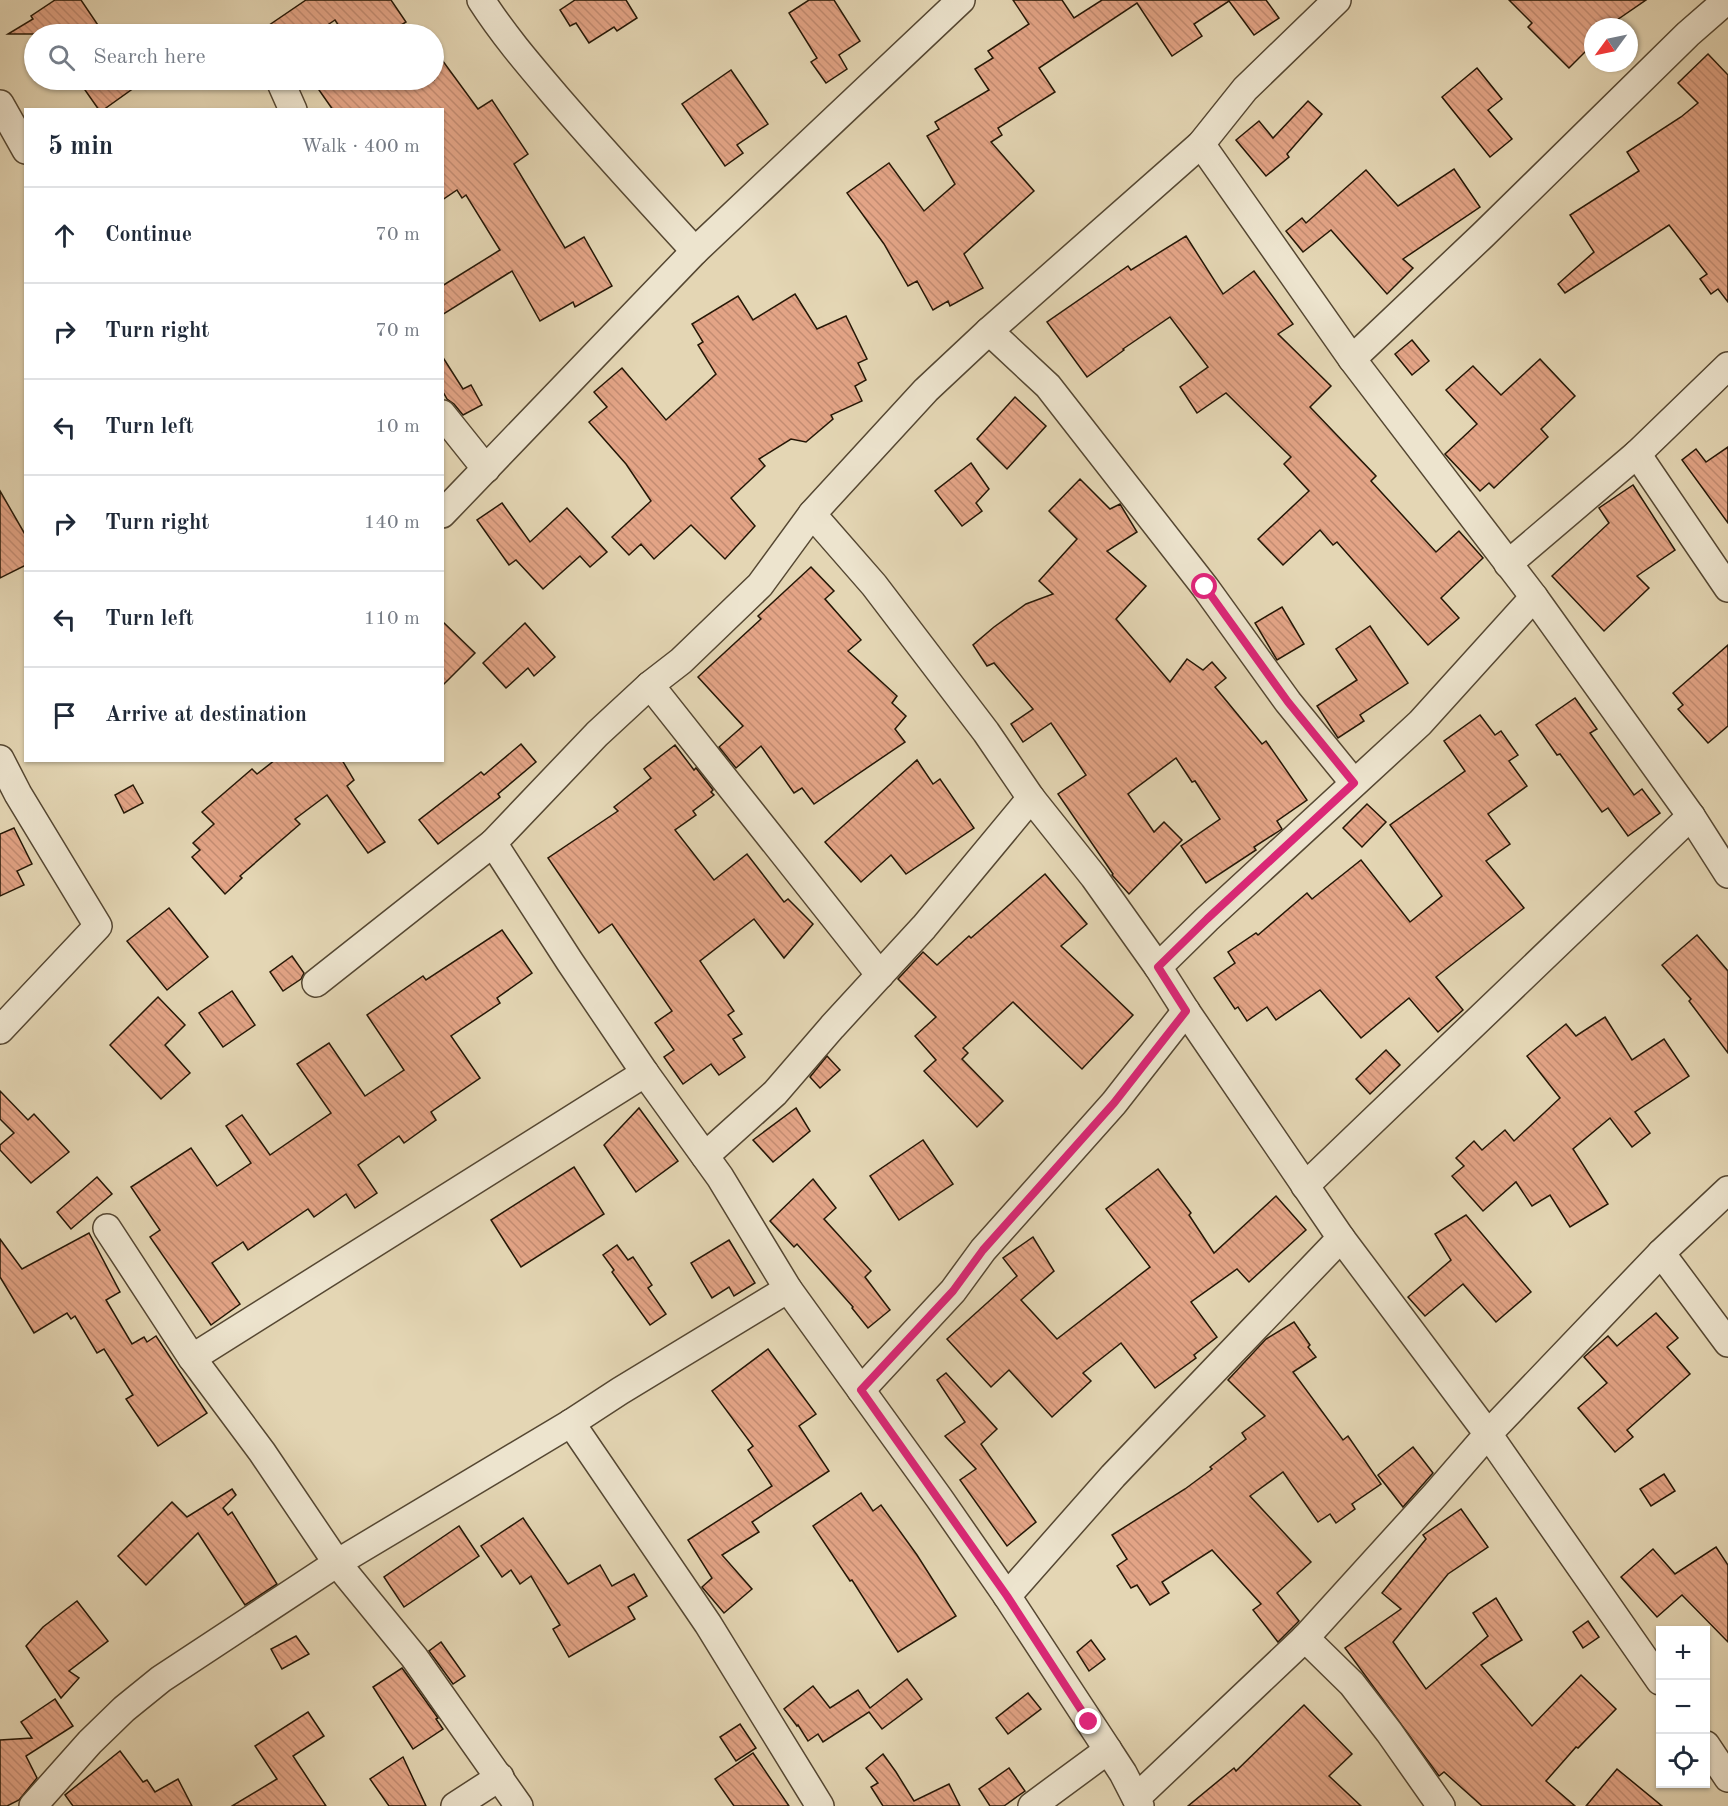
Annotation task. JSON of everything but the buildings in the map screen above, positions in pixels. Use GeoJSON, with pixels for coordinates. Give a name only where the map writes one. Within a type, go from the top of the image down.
{"type":"FeatureCollection","features":[{"type":"Feature","properties":{"kind":"street"},"geometry":{"type":"LineString","coordinates":[[481,0],[500,29],[592,139],[695,251]]}},
{"type":"Feature","properties":{"kind":"street"},"geometry":{"type":"LineString","coordinates":[[444,512],[695,251],[961,0]]}},
{"type":"Feature","properties":{"kind":"street"},"geometry":{"type":"LineString","coordinates":[[316,983],[493,843],[597,734],[650,685],[681,661],[760,585],[812,514],[926,390],[989,331],[1201,144],[1245,89],[1337,0]]}},
{"type":"Feature","properties":{"kind":"street"},"geometry":{"type":"LineString","coordinates":[[1352,359],[1483,235],[1688,34],[1727,0]]}},
{"type":"Feature","properties":{"kind":"street"},"geometry":{"type":"LineString","coordinates":[[284,90],[292,108]]}},
{"type":"Feature","properties":{"kind":"street"},"geometry":{"type":"LineString","coordinates":[[0,104],[24,146]]}},
{"type":"Feature","properties":{"kind":"street"},"geometry":{"type":"LineString","coordinates":[[1201,144],[1352,359],[1534,597],[1691,816],[1728,874]]}},
{"type":"Feature","properties":{"kind":"street"},"geometry":{"type":"LineString","coordinates":[[989,331],[1048,386],[1205,587],[1288,702],[1354,783]]}},
{"type":"Feature","properties":{"kind":"street"},"geometry":{"type":"LineString","coordinates":[[1508,564],[1636,454],[1728,366]]}},
{"type":"Feature","properties":{"kind":"street"},"geometry":{"type":"LineString","coordinates":[[444,416],[486,469]]}},
{"type":"Feature","properties":{"kind":"street"},"geometry":{"type":"LineString","coordinates":[[1636,454],[1728,588]]}},
{"type":"Feature","properties":{"kind":"street"},"geometry":{"type":"LineString","coordinates":[[812,514],[874,585],[986,732],[1031,798],[1094,877],[1158,967],[1341,1239],[1488,1434],[1659,1680]]}},
{"type":"Feature","properties":{"kind":"street"},"geometry":{"type":"LineString","coordinates":[[1158,967],[1420,723],[1534,597]]}},
{"type":"Feature","properties":{"kind":"street"},"geometry":{"type":"LineString","coordinates":[[650,685],[880,975]]}},
{"type":"Feature","properties":{"kind":"street"},"geometry":{"type":"LineString","coordinates":[[0,759],[9,799],[98,926],[0,1030]]}},
{"type":"Feature","properties":{"kind":"street"},"geometry":{"type":"LineString","coordinates":[[705,1156],[775,1092],[924,927],[1031,798]]}},
{"type":"Feature","properties":{"kind":"street"},"geometry":{"type":"LineString","coordinates":[[1305,1186],[1691,816]]}},
{"type":"Feature","properties":{"kind":"street"},"geometry":{"type":"LineString","coordinates":[[493,843],[645,1073],[705,1156],[788,1289],[1007,1596],[1123,1773],[1138,1802],[1305,1638],[1488,1434],[1661,1253],[1728,1190]]}},
{"type":"Feature","properties":{"kind":"street"},"geometry":{"type":"LineString","coordinates":[[861,1390],[953,1291],[983,1250],[1114,1103],[1186,1011]]}},
{"type":"Feature","properties":{"kind":"street"},"geometry":{"type":"LineString","coordinates":[[192,1358],[645,1073]]}},
{"type":"Feature","properties":{"kind":"street"},"geometry":{"type":"LineString","coordinates":[[107,1228],[192,1358],[262,1452],[338,1563],[414,1657],[519,1806]]}},
{"type":"Feature","properties":{"kind":"street"},"geometry":{"type":"LineString","coordinates":[[1007,1596],[1113,1476],[1341,1239]]}},
{"type":"Feature","properties":{"kind":"street"},"geometry":{"type":"LineString","coordinates":[[1661,1253],[1728,1343]]}},
{"type":"Feature","properties":{"kind":"street"},"geometry":{"type":"LineString","coordinates":[[33,1806],[90,1742],[124,1709],[161,1679],[338,1563],[788,1289]]}},
{"type":"Feature","properties":{"kind":"street"},"geometry":{"type":"LineString","coordinates":[[571,1423],[708,1624],[820,1806]]}},
{"type":"Feature","properties":{"kind":"street"},"geometry":{"type":"LineString","coordinates":[[1305,1638],[1352,1684],[1441,1806]]}},
{"type":"Feature","properties":{"kind":"street"},"geometry":{"type":"LineString","coordinates":[[1032,1806],[1108,1750]]}},
{"type":"Feature","properties":{"kind":"street"},"geometry":{"type":"LineString","coordinates":[[1710,1752],[1728,1778]]}},
{"type":"Feature","properties":{"kind":"street"},"geometry":{"type":"LineString","coordinates":[[455,1806],[500,1778]]}},
{"type":"Feature","properties":{"kind":"route"},"geometry":{"type":"LineString","coordinates":[[1089,1722],[1007,1596],[861,1390],[953,1291],[983,1250],[1114,1103],[1186,1011],[1158,967],[1354,783],[1288,702],[1205,587]]}}]}
